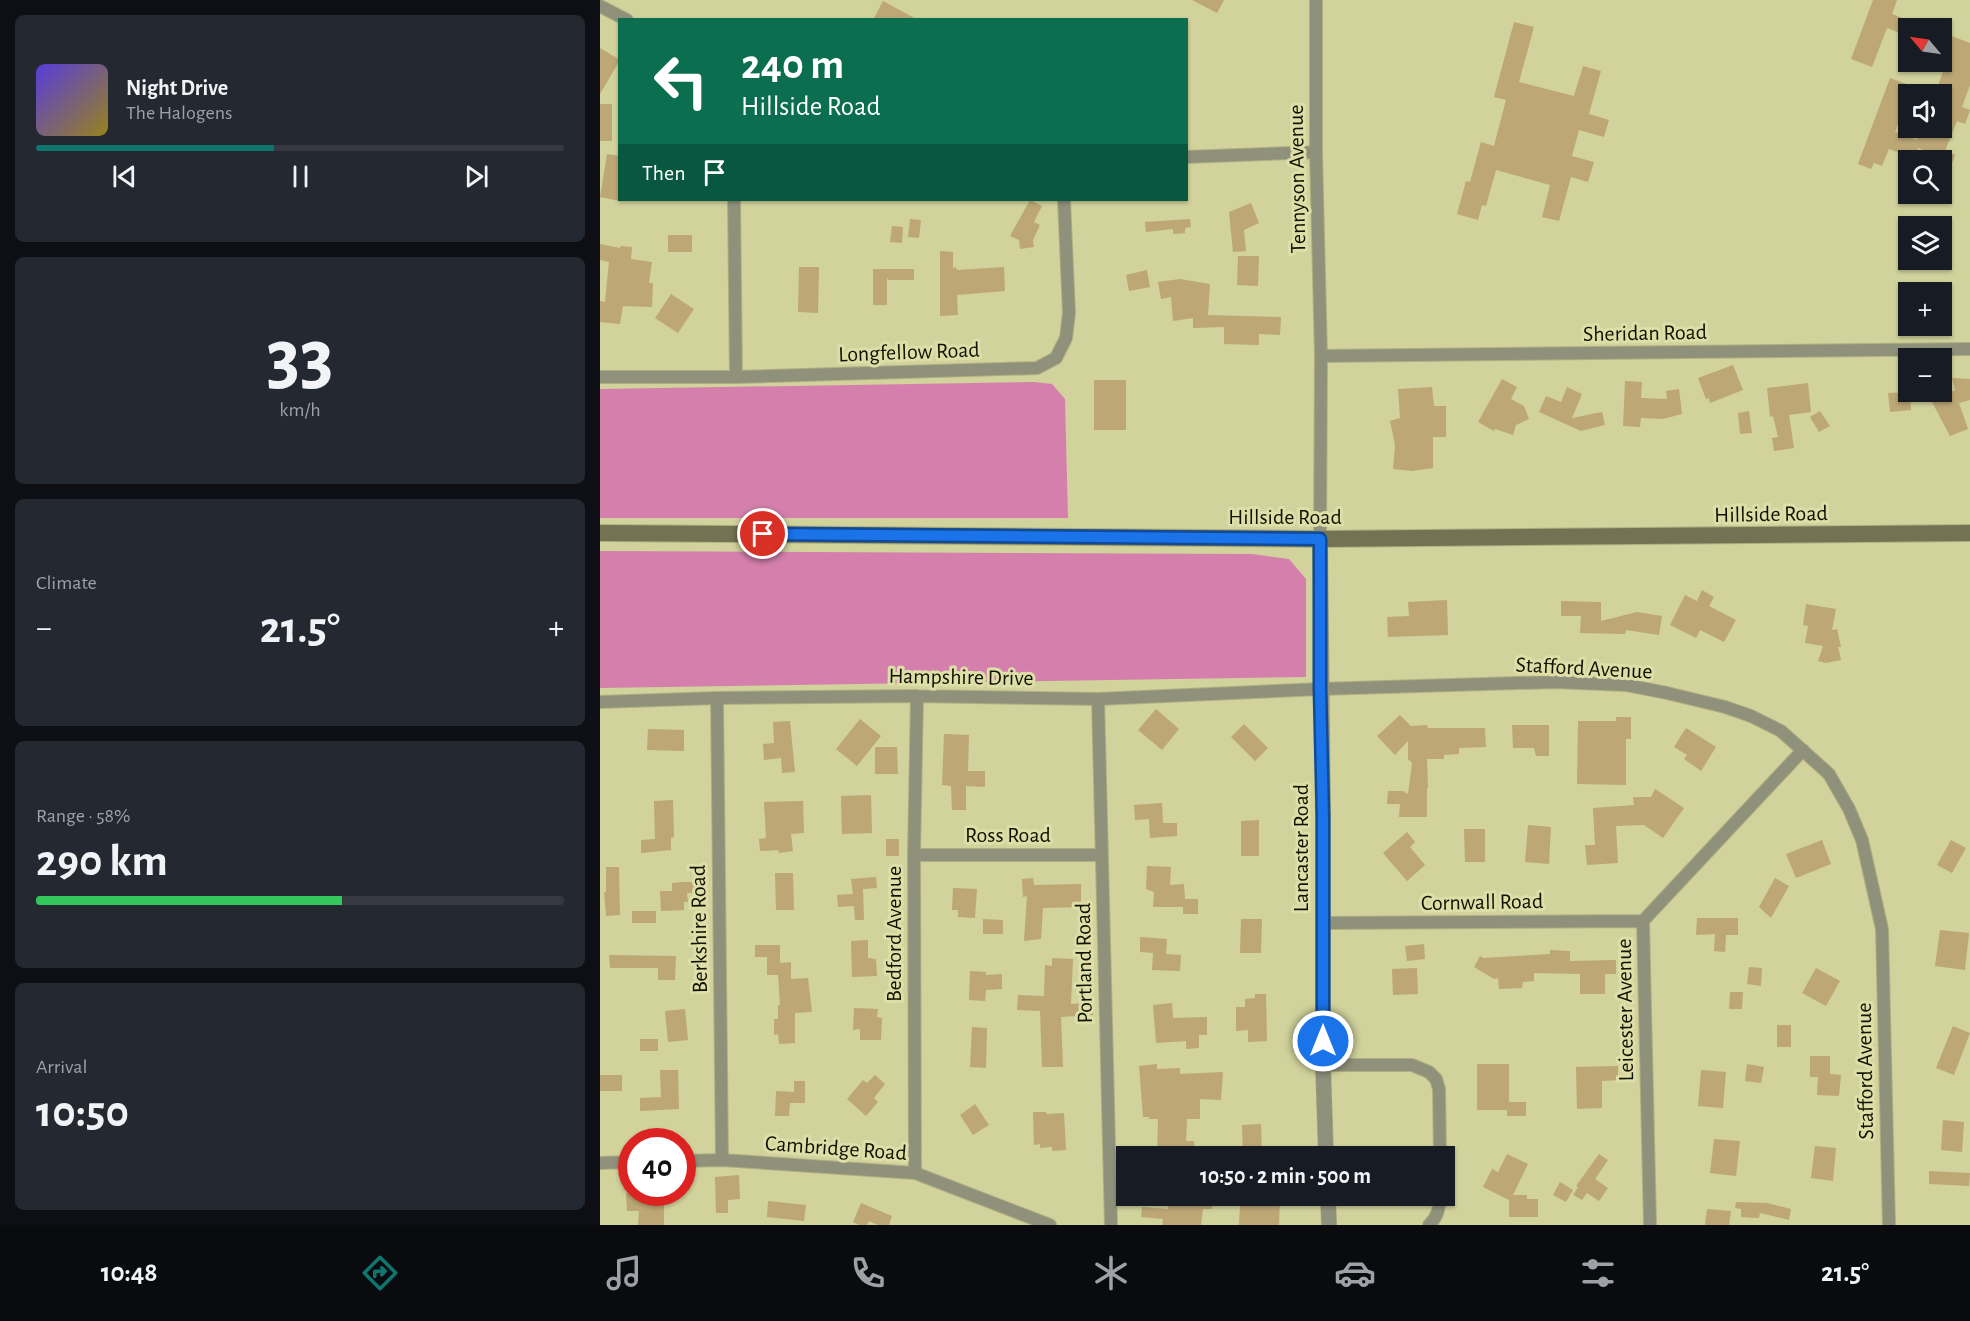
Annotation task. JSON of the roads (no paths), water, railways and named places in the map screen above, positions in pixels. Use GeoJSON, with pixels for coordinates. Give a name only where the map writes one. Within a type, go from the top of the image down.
{"type":"FeatureCollection","features":[{"type":"Feature","properties":{"kind":"main road","name":"Hillside Road"},"geometry":{"type":"LineString","coordinates":[[600,533],[1320,539],[1970,533]]}},
{"type":"Feature","properties":{"kind":"street","name":"Tennyson Avenue"},"geometry":{"type":"LineString","coordinates":[[1316,0],[1316,152],[1321,356],[1320,539]]}},
{"type":"Feature","properties":{"kind":"street"},"geometry":{"type":"LineString","coordinates":[[600,6],[623,18]]}},
{"type":"Feature","properties":{"kind":"street"},"geometry":{"type":"LineString","coordinates":[[1188,157],[1316,152]]}},
{"type":"Feature","properties":{"kind":"street"},"geometry":{"type":"LineString","coordinates":[[735,201],[736,377]]}},
{"type":"Feature","properties":{"kind":"street","name":"Longfellow Road"},"geometry":{"type":"LineString","coordinates":[[600,377],[736,377],[1036,368],[1056,358],[1066,338],[1068,313],[1064,201]]}},
{"type":"Feature","properties":{"kind":"street","name":"Sheridan Road"},"geometry":{"type":"LineString","coordinates":[[1321,356],[1970,349]]}},
{"type":"Feature","properties":{"kind":"street","name":"Lancaster Road"},"geometry":{"type":"LineString","coordinates":[[1320,539],[1323,1065],[1326,1146]]}},
{"type":"Feature","properties":{"kind":"street","name":"Stafford Avenue"},"geometry":{"type":"LineString","coordinates":[[1320,689],[1555,682],[1626,685],[1743,713],[1781,732],[1829,774],[1862,840],[1882,930],[1888,1225]]}},
{"type":"Feature","properties":{"kind":"street","name":"Hampshire Drive"},"geometry":{"type":"LineString","coordinates":[[600,702],[917,696],[1098,699],[1320,689]]}},
{"type":"Feature","properties":{"kind":"street","name":"Bedford Avenue"},"geometry":{"type":"LineString","coordinates":[[915,1173],[914,855],[917,696]]}},
{"type":"Feature","properties":{"kind":"street","name":"Berkshire Road"},"geometry":{"type":"LineString","coordinates":[[717,698],[722,1160]]}},
{"type":"Feature","properties":{"kind":"street","name":"Portland Road"},"geometry":{"type":"LineString","coordinates":[[1098,699],[1111,1225]]}},
{"type":"Feature","properties":{"kind":"street","name":"Leicester Avenue"},"geometry":{"type":"LineString","coordinates":[[1650,1225],[1643,921],[1803,750]]}},
{"type":"Feature","properties":{"kind":"street","name":"Ross Road"},"geometry":{"type":"LineString","coordinates":[[914,855],[1102,855]]}},
{"type":"Feature","properties":{"kind":"street","name":"Cornwall Road"},"geometry":{"type":"LineString","coordinates":[[1322,923],[1643,921]]}},
{"type":"Feature","properties":{"kind":"street"},"geometry":{"type":"LineString","coordinates":[[1323,1065],[1412,1065],[1429,1072],[1436,1079],[1440,1089],[1440,1146]]}},
{"type":"Feature","properties":{"kind":"street","name":"Cambridge Road"},"geometry":{"type":"LineString","coordinates":[[696,1161],[722,1160],[915,1173],[1050,1225]]}},
{"type":"Feature","properties":{"kind":"street"},"geometry":{"type":"LineString","coordinates":[[600,1163],[618,1162]]}},
{"type":"Feature","properties":{"kind":"street"},"geometry":{"type":"LineString","coordinates":[[1328,1206],[1329,1225]]}},
{"type":"Feature","properties":{"kind":"street"},"geometry":{"type":"LineString","coordinates":[[1429,1225],[1433,1222],[1439,1206]]}}]}
